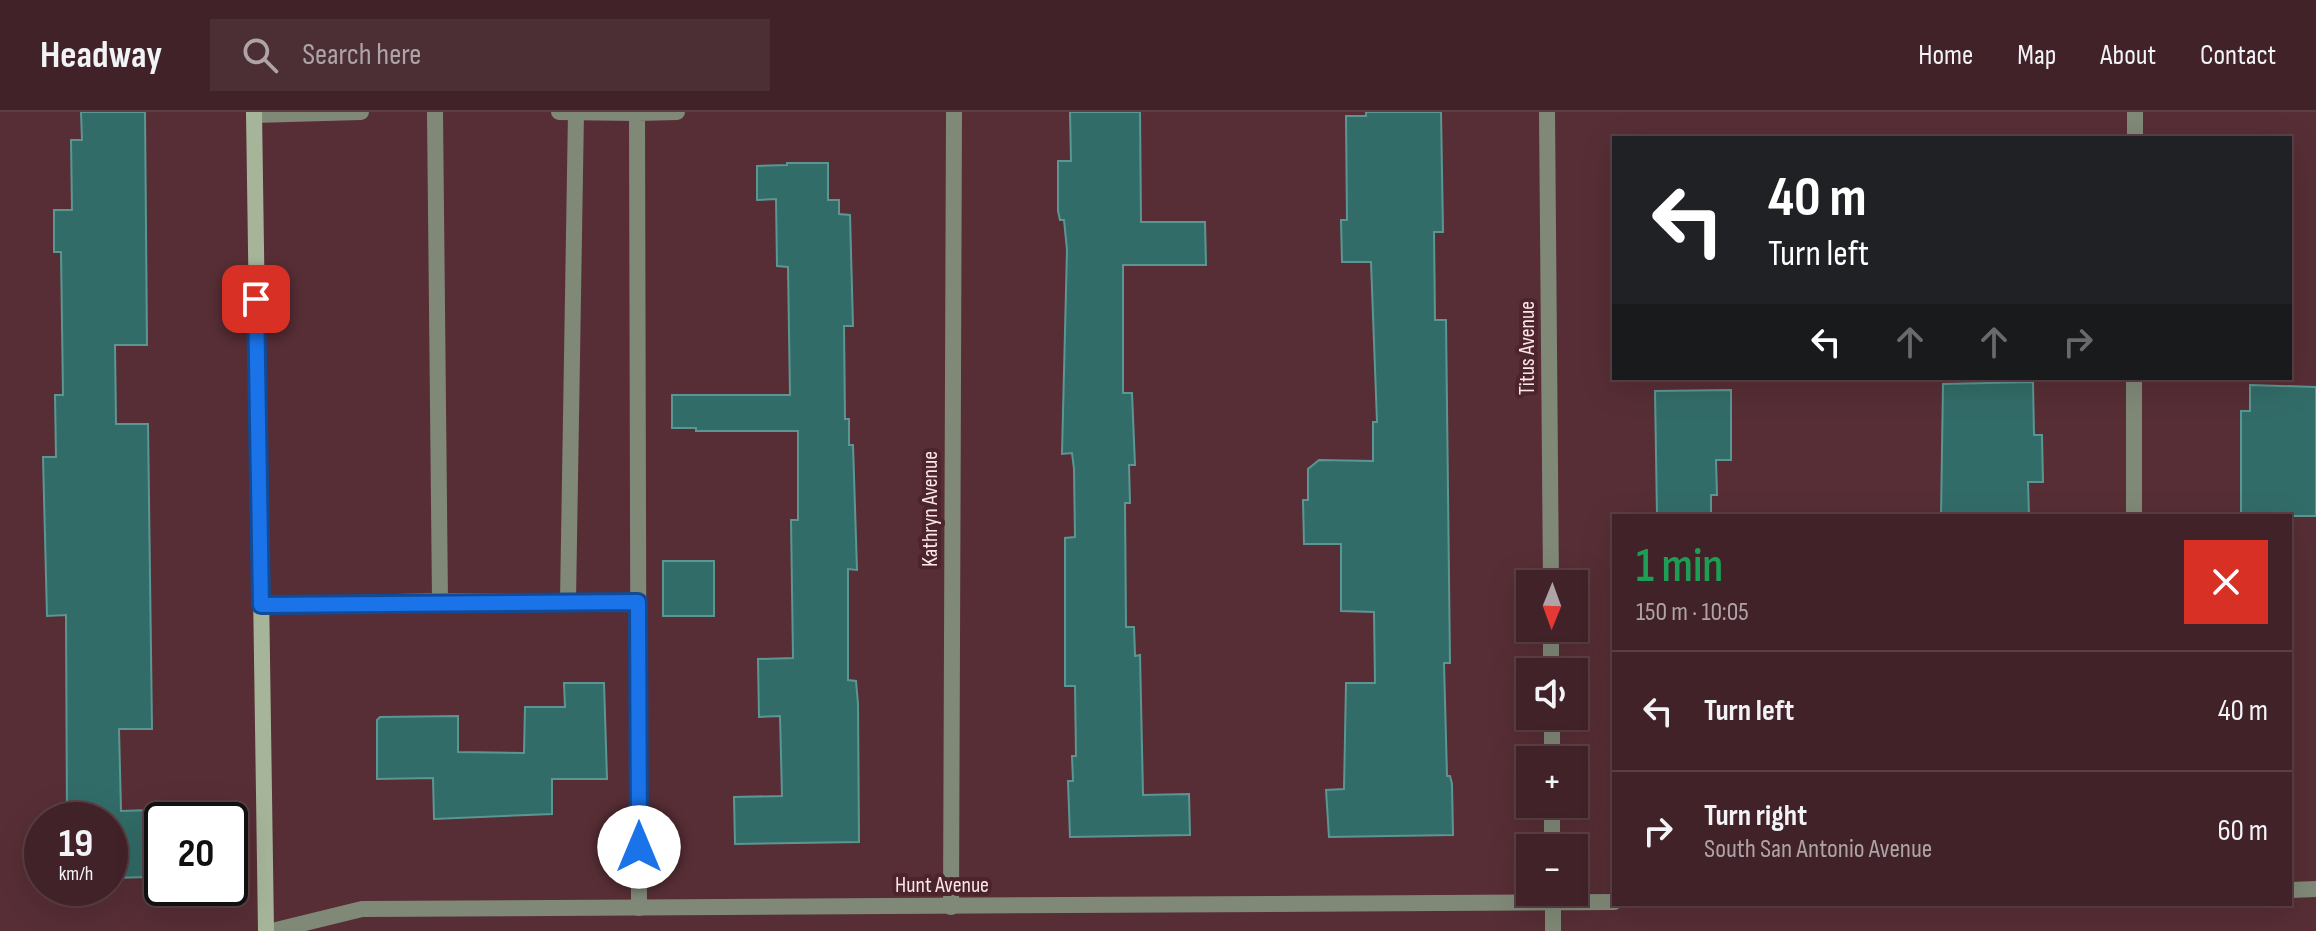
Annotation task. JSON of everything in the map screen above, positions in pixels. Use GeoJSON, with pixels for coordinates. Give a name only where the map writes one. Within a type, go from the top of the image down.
{"type":"FeatureCollection","features":[{"type":"Feature","properties":{"kind":"street"},"geometry":{"type":"LineString","coordinates":[[266,931],[254,114],[361,112]]}},
{"type":"Feature","properties":{"kind":"street"},"geometry":{"type":"LineString","coordinates":[[435,112],[440,601]]}},
{"type":"Feature","properties":{"kind":"street"},"geometry":{"type":"LineString","coordinates":[[559,112],[677,112]]}},
{"type":"Feature","properties":{"kind":"street"},"geometry":{"type":"LineString","coordinates":[[568,601],[576,112]]}},
{"type":"Feature","properties":{"kind":"street","name":"Kathryn Avenue"},"geometry":{"type":"LineString","coordinates":[[951,907],[954,112]]}},
{"type":"Feature","properties":{"kind":"street","name":"Titus Avenue"},"geometry":{"type":"LineString","coordinates":[[1547,112],[1551,570]]}},
{"type":"Feature","properties":{"kind":"street"},"geometry":{"type":"LineString","coordinates":[[2135,112],[2135,136]]}},
{"type":"Feature","properties":{"kind":"street"},"geometry":{"type":"LineString","coordinates":[[637,113],[639,908]]}},
{"type":"Feature","properties":{"kind":"street"},"geometry":{"type":"LineString","coordinates":[[2134,380],[2134,514]]}},
{"type":"Feature","properties":{"kind":"street"},"geometry":{"type":"LineString","coordinates":[[261,605],[440,601],[638,602]]}},
{"type":"Feature","properties":{"kind":"street"},"geometry":{"type":"LineString","coordinates":[[2292,890],[2316,889]]}},
{"type":"Feature","properties":{"kind":"street","name":"Hunt Avenue"},"geometry":{"type":"LineString","coordinates":[[272,931],[362,909],[951,907],[1516,899]]}},
{"type":"Feature","properties":{"kind":"street","name":"Hunt Avenue"},"geometry":{"type":"LineString","coordinates":[[1588,900],[1612,902]]}},
{"type":"Feature","properties":{"kind":"street"},"geometry":{"type":"LineString","coordinates":[[1553,906],[1553,931]]}},
{"type":"Feature","properties":{"kind":"building"},"geometry":{"type":"Polygon","coordinates":[[[81,112],[145,112],[147,345],[115,345],[116,424],[148,424],[152,729],[119,729],[121,802],[67,802],[66,615],[47,616],[43,457],[56,457],[55,395],[63,395],[61,252],[54,252],[54,210],[72,210],[71,140],[82,140],[81,112]]]}},
{"type":"Feature","properties":{"kind":"building"},"geometry":{"type":"Polygon","coordinates":[[[1070,112],[1140,112],[1141,222],[1205,222],[1206,265],[1123,265],[1123,393],[1132,393],[1135,465],[1129,465],[1130,503],[1125,503],[1126,627],[1134,627],[1135,656],[1140,655],[1143,795],[1189,794],[1190,835],[1070,837],[1068,781],[1073,781],[1072,756],[1076,756],[1075,686],[1065,686],[1065,538],[1075,537],[1074,469],[1072,453],[1062,454],[1067,250],[1064,220],[1060,220],[1058,211],[1058,161],[1071,161],[1070,112]]]}},
{"type":"Feature","properties":{"kind":"building"},"geometry":{"type":"Polygon","coordinates":[[[1366,112],[1441,112],[1443,232],[1434,232],[1435,320],[1446,320],[1450,663],[1444,663],[1447,776],[1450,776],[1452,784],[1453,835],[1329,837],[1326,790],[1344,789],[1346,683],[1375,683],[1374,612],[1341,611],[1341,544],[1304,544],[1303,500],[1308,500],[1308,469],[1319,460],[1373,461],[1373,422],[1377,422],[1371,262],[1342,262],[1341,220],[1347,220],[1346,116],[1366,116],[1366,112]]]}},
{"type":"Feature","properties":{"kind":"building"},"geometry":{"type":"Polygon","coordinates":[[[828,163],[828,200],[839,200],[839,214],[850,215],[853,326],[844,326],[845,419],[849,419],[849,445],[853,445],[857,570],[848,569],[848,680],[856,681],[858,704],[859,842],[735,844],[734,797],[782,796],[780,716],[759,717],[758,659],[793,658],[791,520],[798,520],[798,431],[696,431],[696,428],[672,428],[672,395],[790,395],[788,267],[777,266],[776,199],[757,200],[757,166],[828,163]]]}},
{"type":"Feature","properties":{"kind":"building"},"geometry":{"type":"Polygon","coordinates":[[[2033,382],[2034,435],[2042,435],[2043,482],[2028,482],[2029,514],[1941,514],[1943,384],[2033,382]]]}},
{"type":"Feature","properties":{"kind":"building"},"geometry":{"type":"Polygon","coordinates":[[[2250,385],[2316,387],[2316,516],[2241,514],[2241,411],[2250,411],[2250,385]]]}},
{"type":"Feature","properties":{"kind":"building"},"geometry":{"type":"Polygon","coordinates":[[[1731,390],[1731,460],[1716,460],[1717,495],[1711,495],[1711,514],[1657,514],[1655,391],[1731,390]]]}},
{"type":"Feature","properties":{"kind":"building"},"geometry":{"type":"Polygon","coordinates":[[[663,561],[714,561],[714,616],[663,616],[663,561]]]}},
{"type":"Feature","properties":{"kind":"building"},"geometry":{"type":"Polygon","coordinates":[[[564,683],[604,683],[607,779],[552,779],[552,814],[434,819],[433,778],[377,779],[377,720],[380,717],[458,716],[458,752],[524,753],[525,707],[565,707],[564,683]]]}},
{"type":"Feature","properties":{"kind":"building"},"geometry":{"type":"Polygon","coordinates":[[[144,810],[144,877],[128,878],[128,811],[144,810]]]}},
{"type":"Feature","properties":{"kind":"route"},"geometry":{"type":"LineString","coordinates":[[256,299],[261,605],[440,601],[638,602],[639,847]]}}]}
